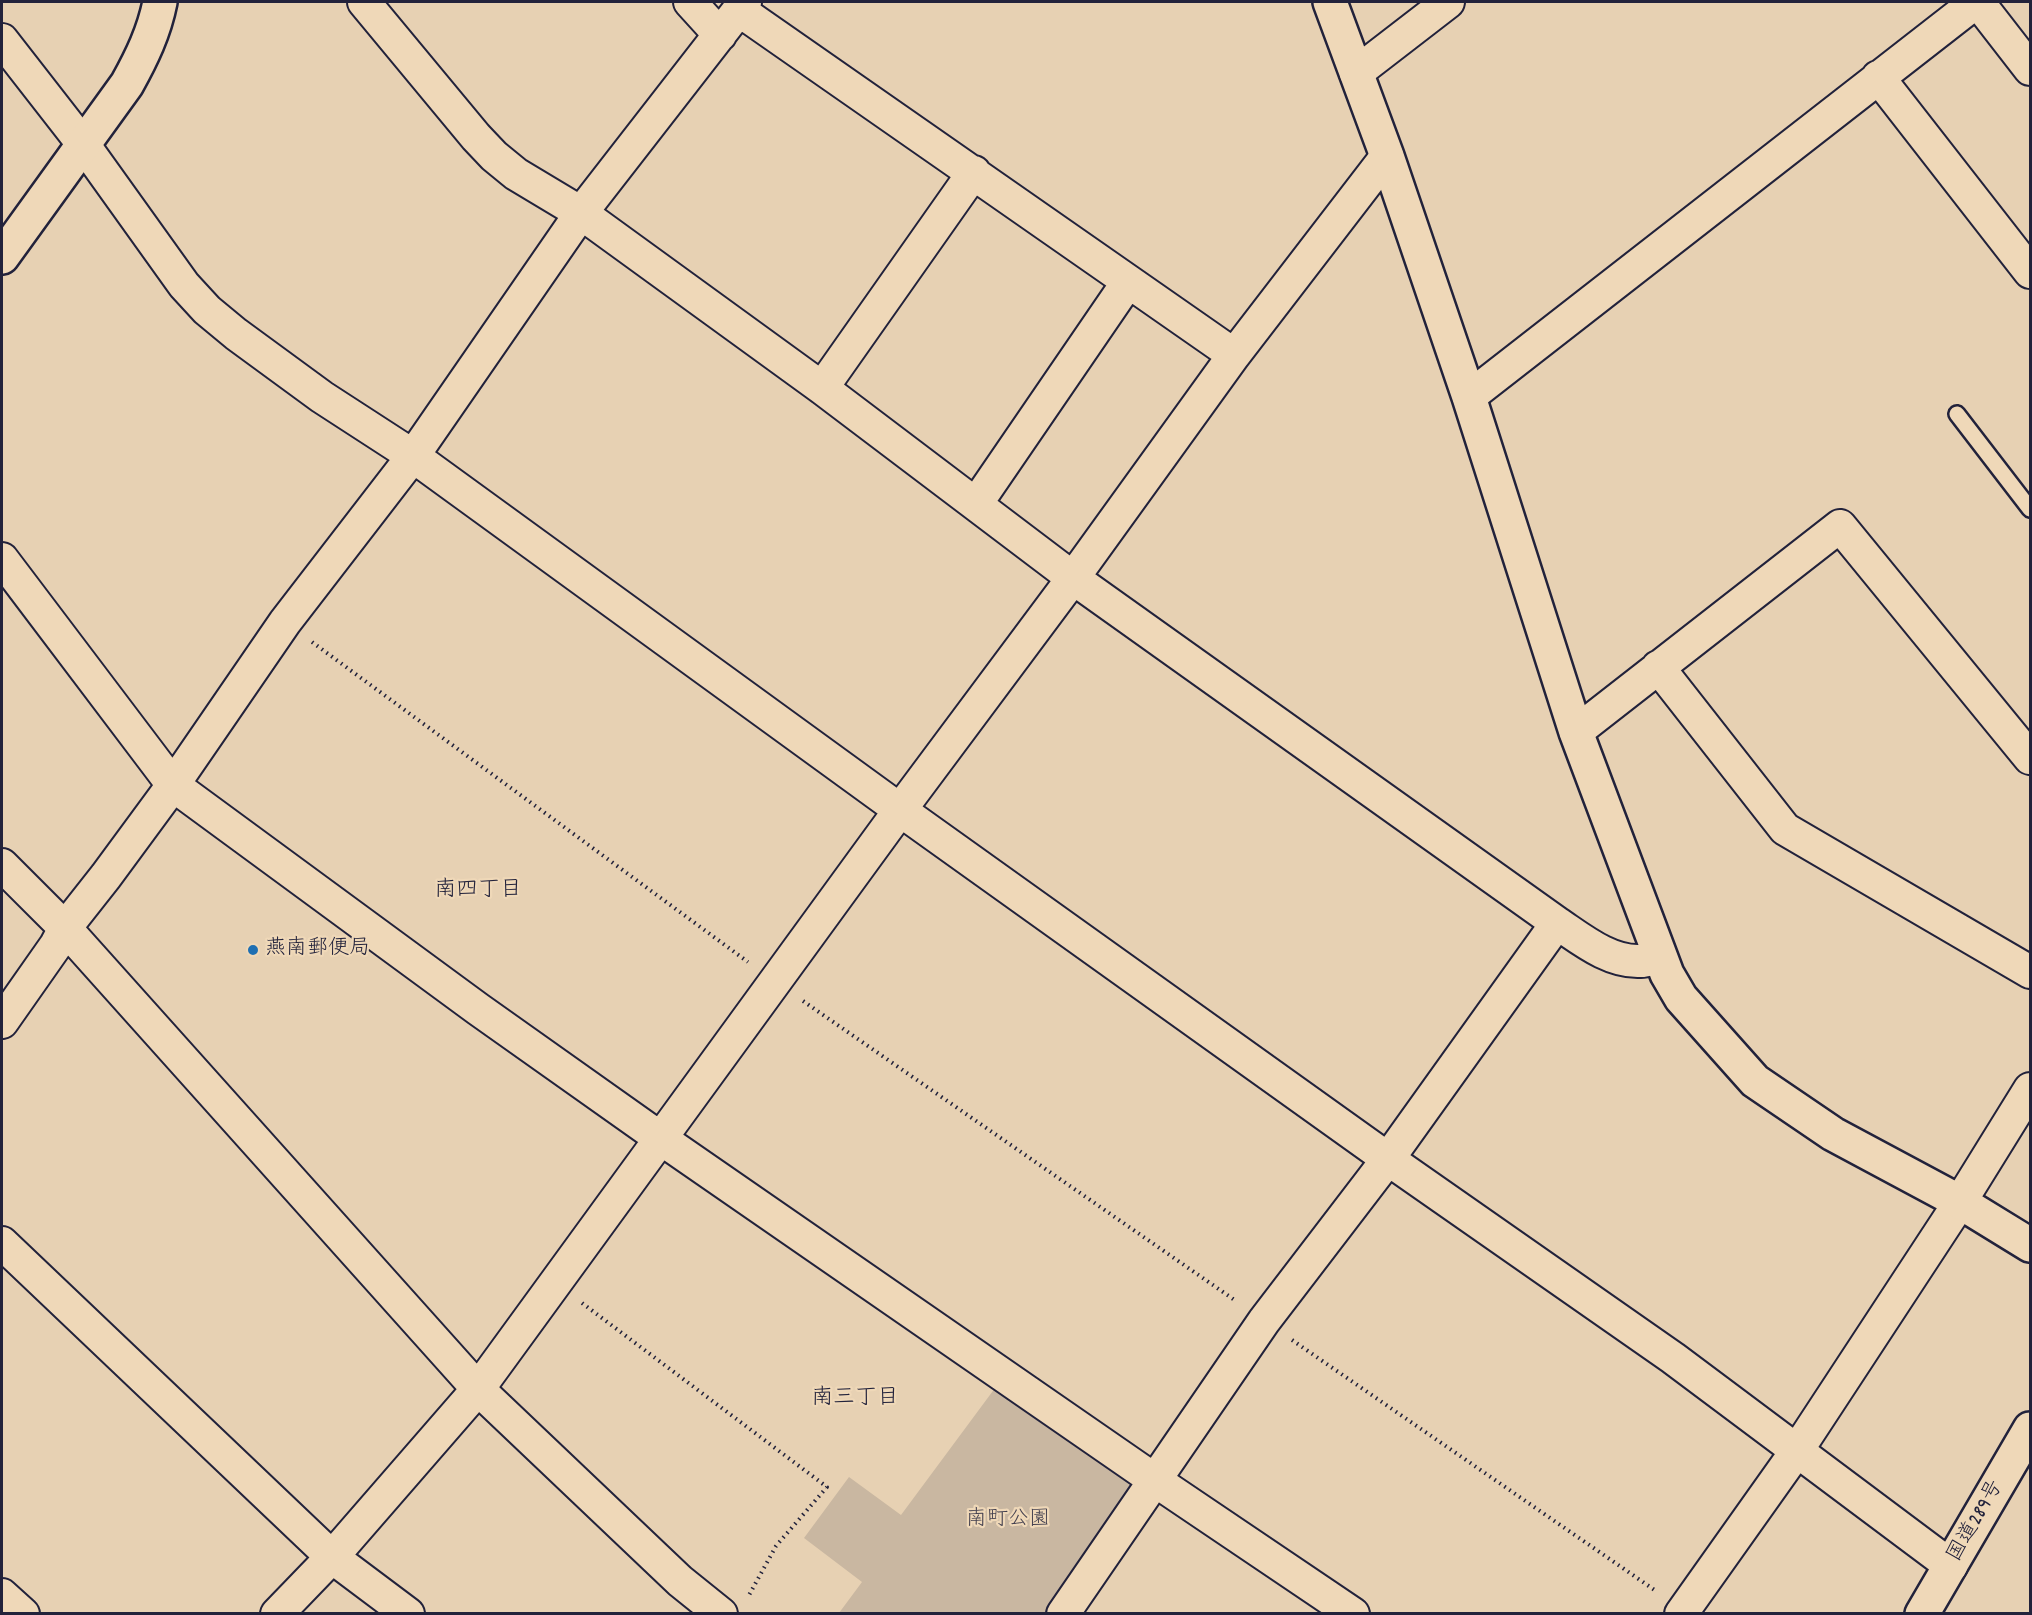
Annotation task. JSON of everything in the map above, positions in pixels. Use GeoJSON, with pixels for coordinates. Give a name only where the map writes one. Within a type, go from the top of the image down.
{"type":"FeatureCollection","features":[{"type":"Feature","properties":{"kind":"main road"},"geometry":{"type":"LineString","coordinates":[[2,257],[127,84],[144,55],[156,24],[160,2]]}},
{"type":"Feature","properties":{"kind":"main road"},"geometry":{"type":"LineString","coordinates":[[1330,2],[1387,156],[1469,397],[1576,732],[1660,957],[1681,998],[1755,1081],[1833,1134],[1960,1202],[2031,1245]]}},
{"type":"Feature","properties":{"kind":"main road","name":"国道289号"},"geometry":{"type":"LineString","coordinates":[[1922,1614],[2031,1430]]}},
{"type":"Feature","properties":{"kind":"street"},"geometry":{"type":"LineString","coordinates":[[364,2],[462,120],[494,156],[516,174],[581,213],[822,388],[1073,578],[1590,946],[1622,959],[1641,961],[1660,957]]}},
{"type":"Feature","properties":{"kind":"street"},"geometry":{"type":"LineString","coordinates":[[690,2],[720,35]]}},
{"type":"Feature","properties":{"kind":"street"},"geometry":{"type":"LineString","coordinates":[[1356,73],[1448,2]]}},
{"type":"Feature","properties":{"kind":"street"},"geometry":{"type":"LineString","coordinates":[[1469,397],[1977,2],[2031,69]]}},
{"type":"Feature","properties":{"kind":"street"},"geometry":{"type":"LineString","coordinates":[[2,1022],[56,945],[65,928],[173,785],[285,622],[412,456],[581,213],[742,6],[1234,355]]}},
{"type":"Feature","properties":{"kind":"street"},"geometry":{"type":"LineString","coordinates":[[2,40],[83,144],[184,285],[207,310],[236,334],[322,397],[412,456],[900,810],[1388,1159],[1673,1358],[1796,1452],[1952,1566]]}},
{"type":"Feature","properties":{"kind":"street"},"geometry":{"type":"LineString","coordinates":[[1878,77],[2031,272]]}},
{"type":"Feature","properties":{"kind":"street"},"geometry":{"type":"LineString","coordinates":[[277,1614],[332,1557],[478,1389],[1234,355],[1387,156]]}},
{"type":"Feature","properties":{"kind":"street"},"geometry":{"type":"LineString","coordinates":[[822,388],[974,172]]}},
{"type":"Feature","properties":{"kind":"street"},"geometry":{"type":"LineString","coordinates":[[976,504],[1128,282]]}},
{"type":"Feature","properties":{"kind":"street"},"geometry":{"type":"LineString","coordinates":[[1576,732],[1840,525],[2031,758]]}},
{"type":"Feature","properties":{"kind":"street"},"geometry":{"type":"LineString","coordinates":[[2,559],[173,785],[477,1009],[660,1138],[1156,1481],[1353,1614]]}},
{"type":"Feature","properties":{"kind":"street"},"geometry":{"type":"LineString","coordinates":[[1658,667],[1785,829],[2031,972]]}},
{"type":"Feature","properties":{"kind":"street"},"geometry":{"type":"LineString","coordinates":[[2,865],[65,928],[478,1389],[680,1581],[733,1609]]}},
{"type":"Feature","properties":{"kind":"street"},"geometry":{"type":"LineString","coordinates":[[1063,1614],[1264,1321],[1388,1159],[1557,923]]}},
{"type":"Feature","properties":{"kind":"street"},"geometry":{"type":"LineString","coordinates":[[1682,1612],[1796,1452],[1960,1202],[2031,1089]]}},
{"type":"Feature","properties":{"kind":"street"},"geometry":{"type":"LineString","coordinates":[[2,1244],[332,1557],[408,1614]]}},
{"type":"Feature","properties":{"kind":"street"},"geometry":{"type":"LineString","coordinates":[[2,1595],[23,1614]]}},
{"type":"Feature","properties":{"kind":"lane"},"geometry":{"type":"LineString","coordinates":[[1957,414],[2031,509]]}},
{"type":"Feature","properties":{"kind":"path"},"geometry":{"type":"LineString","coordinates":[[285,622],[776,982],[1682,1612]]}},
{"type":"Feature","properties":{"kind":"path"},"geometry":{"type":"LineString","coordinates":[[556,1284],[827,1487],[776,1546],[733,1609]]}},
{"type":"Feature","properties":{"kind":"green space","name":"南町公園"},"geometry":{"type":"Polygon","coordinates":[[[1001,1380],[1143,1485],[1051,1613],[839,1613],[862,1582],[804,1538],[849,1477],[901,1515],[1001,1380]]]}},
{"type":"Feature","properties":{"kind":"place","name":"燕南郵便局"},"geometry":{"type":"Point","coordinates":[253,950]}},
{"type":"Feature","properties":{"kind":"district","name":"南四丁目"},"geometry":{"type":"Point","coordinates":[478,892]}},
{"type":"Feature","properties":{"kind":"district","name":"南三丁目"},"geometry":{"type":"Point","coordinates":[855,1400]}}]}
